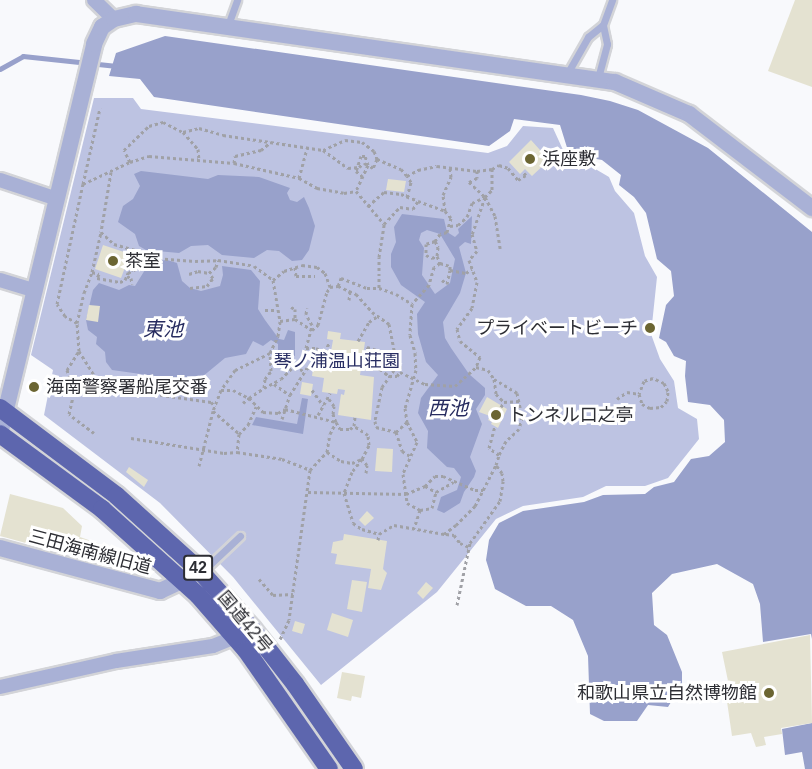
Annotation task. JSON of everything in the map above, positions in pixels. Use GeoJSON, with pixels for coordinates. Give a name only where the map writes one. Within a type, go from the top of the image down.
{"type":"FeatureCollection","features":[{"type":"Feature","properties":{"kind":"highway","name":"国道42号"},"geometry":{"type":"LineString","coordinates":[[3,410],[117,496],[201,572],[244,633],[329,769]]}},
{"type":"Feature","properties":{"kind":"highway","name":"国道42号"},"geometry":{"type":"LineString","coordinates":[[0,434],[76,488],[244,633],[270,652],[354,769]]}},
{"type":"Feature","properties":{"kind":"street"},"geometry":{"type":"LineString","coordinates":[[94,0],[114,19]]}},
{"type":"Feature","properties":{"kind":"street"},"geometry":{"type":"LineString","coordinates":[[0,434],[3,410],[94,44],[102,27],[114,19],[136,14],[228,25],[615,82],[689,114],[812,208]]}},
{"type":"Feature","properties":{"kind":"street"},"geometry":{"type":"LineString","coordinates":[[0,180],[57,199]]}},
{"type":"Feature","properties":{"kind":"street"},"geometry":{"type":"LineString","coordinates":[[0,280],[34,291]]}},
{"type":"Feature","properties":{"kind":"street","name":"三田海南線旧道"},"geometry":{"type":"LineString","coordinates":[[0,548],[160,591],[201,572]]}},
{"type":"Feature","properties":{"kind":"street"},"geometry":{"type":"LineString","coordinates":[[0,687],[116,662],[213,646],[244,633]]}},
{"type":"Feature","properties":{"kind":"lane"},"geometry":{"type":"LineString","coordinates":[[228,25],[237,0]]}},
{"type":"Feature","properties":{"kind":"lane"},"geometry":{"type":"LineString","coordinates":[[567,74],[588,37],[603,25],[612,0]]}},
{"type":"Feature","properties":{"kind":"lane"},"geometry":{"type":"LineString","coordinates":[[598,79],[607,44],[603,25]]}},
{"type":"Feature","properties":{"kind":"lane"},"geometry":{"type":"LineString","coordinates":[[201,572],[240,536]]}},
{"type":"Feature","properties":{"kind":"path"},"geometry":{"type":"LineString","coordinates":[[77,323],[65,316],[57,304],[100,108]]}},
{"type":"Feature","properties":{"kind":"path"},"geometry":{"type":"LineString","coordinates":[[130,162],[124,150],[149,126],[163,122],[183,132],[198,149],[199,161]]}},
{"type":"Feature","properties":{"kind":"path"},"geometry":{"type":"LineString","coordinates":[[183,132],[199,128],[223,135],[323,150],[348,168],[359,167],[364,163],[372,168],[377,159]]}},
{"type":"Feature","properties":{"kind":"path"},"geometry":{"type":"LineString","coordinates":[[323,150],[345,140],[362,142],[374,151],[377,159],[401,169],[407,176],[411,182],[407,196]]}},
{"type":"Feature","properties":{"kind":"path"},"geometry":{"type":"LineString","coordinates":[[234,163],[235,156],[261,150],[271,142]]}},
{"type":"Feature","properties":{"kind":"path"},"geometry":{"type":"LineString","coordinates":[[299,178],[307,148]]}},
{"type":"Feature","properties":{"kind":"path"},"geometry":{"type":"LineString","coordinates":[[83,184],[130,162],[149,156],[234,163],[299,178],[317,188],[344,193],[356,191]]}},
{"type":"Feature","properties":{"kind":"path"},"geometry":{"type":"LineString","coordinates":[[356,191],[363,177],[368,165],[365,156],[361,156],[357,173],[363,177]]}},
{"type":"Feature","properties":{"kind":"path"},"geometry":{"type":"LineString","coordinates":[[407,176],[436,166],[477,171],[492,169],[499,165],[508,168],[519,180],[526,175],[523,172]]}},
{"type":"Feature","properties":{"kind":"path"},"geometry":{"type":"LineString","coordinates":[[445,211],[443,195],[451,177],[450,167]]}},
{"type":"Feature","properties":{"kind":"path"},"geometry":{"type":"LineString","coordinates":[[450,226],[458,225],[467,217],[472,202],[485,197],[492,190],[492,169]]}},
{"type":"Feature","properties":{"kind":"path"},"geometry":{"type":"LineString","coordinates":[[111,171],[101,232],[77,323],[79,351],[95,377],[113,388],[212,402],[214,408],[239,434]]}},
{"type":"Feature","properties":{"kind":"path"},"geometry":{"type":"LineString","coordinates":[[477,171],[477,178],[469,182],[485,197],[495,216],[500,249]]}},
{"type":"Feature","properties":{"kind":"path"},"geometry":{"type":"LineString","coordinates":[[356,191],[384,224]]}},
{"type":"Feature","properties":{"kind":"path"},"geometry":{"type":"LineString","coordinates":[[368,206],[384,192],[389,191],[401,193],[445,211],[451,218],[447,232],[440,234],[435,242],[426,244],[426,255],[432,258],[437,256]]}},
{"type":"Feature","properties":{"kind":"path"},"geometry":{"type":"LineString","coordinates":[[400,372],[425,384],[455,386],[476,367],[480,357],[460,341],[457,329],[472,308],[477,282],[469,260],[477,251],[472,234],[485,197]]}},
{"type":"Feature","properties":{"kind":"path"},"geometry":{"type":"LineString","coordinates":[[379,288],[379,257],[384,224],[400,207],[413,209],[418,201]]}},
{"type":"Feature","properties":{"kind":"path"},"geometry":{"type":"LineString","coordinates":[[101,232],[114,244],[135,250],[141,257],[195,261],[218,260],[254,266],[273,280],[280,321],[276,342],[270,353],[235,370],[221,390],[201,450],[199,466]]}},
{"type":"Feature","properties":{"kind":"path"},"geometry":{"type":"LineString","coordinates":[[435,242],[440,263]]}},
{"type":"Feature","properties":{"kind":"path"},"geometry":{"type":"LineString","coordinates":[[92,272],[99,274],[97,278],[120,282],[138,268],[141,257]]}},
{"type":"Feature","properties":{"kind":"path"},"geometry":{"type":"LineString","coordinates":[[209,273],[216,267],[218,260]]}},
{"type":"Feature","properties":{"kind":"path"},"geometry":{"type":"LineString","coordinates":[[195,261],[198,271]]}},
{"type":"Feature","properties":{"kind":"path"},"geometry":{"type":"LineString","coordinates":[[453,482],[436,492],[432,508],[420,510],[407,503],[402,474],[417,442],[407,422],[405,408],[415,380],[415,353],[410,335],[412,304],[421,297],[429,285],[434,267],[440,263],[444,262],[452,270],[466,273],[472,269]]}},
{"type":"Feature","properties":{"kind":"path"},"geometry":{"type":"LineString","coordinates":[[125,267],[134,270]]}},
{"type":"Feature","properties":{"kind":"path"},"geometry":{"type":"LineString","coordinates":[[273,280],[284,271],[295,267],[317,267],[325,273],[330,287],[318,325],[312,330]]}},
{"type":"Feature","properties":{"kind":"path"},"geometry":{"type":"LineString","coordinates":[[295,267],[296,276],[315,276]]}},
{"type":"Feature","properties":{"kind":"path"},"geometry":{"type":"LineString","coordinates":[[442,280],[440,281],[447,284],[452,270]]}},
{"type":"Feature","properties":{"kind":"path"},"geometry":{"type":"LineString","coordinates":[[189,274],[198,271],[209,273],[213,278],[207,286],[189,288]]}},
{"type":"Feature","properties":{"kind":"path"},"geometry":{"type":"LineString","coordinates":[[126,276],[131,278],[132,284]]}},
{"type":"Feature","properties":{"kind":"path"},"geometry":{"type":"LineString","coordinates":[[338,286],[341,278],[367,288],[379,288],[396,294],[412,304]]}},
{"type":"Feature","properties":{"kind":"path"},"geometry":{"type":"LineString","coordinates":[[330,287],[338,286],[350,290],[389,324],[396,361],[382,387],[375,421],[376,427],[396,432]]}},
{"type":"Feature","properties":{"kind":"path"},"geometry":{"type":"LineString","coordinates":[[349,300],[350,290]]}},
{"type":"Feature","properties":{"kind":"path"},"geometry":{"type":"LineString","coordinates":[[291,307],[295,309],[296,319]]}},
{"type":"Feature","properties":{"kind":"path"},"geometry":{"type":"LineString","coordinates":[[243,404],[264,388],[274,384],[295,365],[306,348],[312,330],[307,308]]}},
{"type":"Feature","properties":{"kind":"path"},"geometry":{"type":"LineString","coordinates":[[265,310],[278,310]]}},
{"type":"Feature","properties":{"kind":"path"},"geometry":{"type":"LineString","coordinates":[[358,341],[369,321],[378,316]]}},
{"type":"Feature","properties":{"kind":"path"},"geometry":{"type":"LineString","coordinates":[[280,321],[296,319],[312,330]]}},
{"type":"Feature","properties":{"kind":"path"},"geometry":{"type":"LineString","coordinates":[[306,348],[326,352],[329,343]]}},
{"type":"Feature","properties":{"kind":"path"},"geometry":{"type":"LineString","coordinates":[[367,347],[396,361],[400,365],[400,372],[397,376],[389,376],[363,361],[367,347]]}},
{"type":"Feature","properties":{"kind":"path"},"geometry":{"type":"LineString","coordinates":[[282,419],[290,395],[304,371],[312,368],[313,348]]}},
{"type":"Feature","properties":{"kind":"path"},"geometry":{"type":"LineString","coordinates":[[79,351],[67,370],[75,389],[69,414],[94,433]]}},
{"type":"Feature","properties":{"kind":"path"},"geometry":{"type":"LineString","coordinates":[[264,388],[273,362],[270,353]]}},
{"type":"Feature","properties":{"kind":"path"},"geometry":{"type":"LineString","coordinates":[[273,362],[284,361],[304,371]]}},
{"type":"Feature","properties":{"kind":"path"},"geometry":{"type":"LineString","coordinates":[[444,534],[475,506],[506,441],[519,429],[522,417],[517,393],[494,379],[488,370],[476,367]]}},
{"type":"Feature","properties":{"kind":"path"},"geometry":{"type":"LineString","coordinates":[[653,378],[664,383],[668,391],[667,401],[660,407],[650,408],[642,404],[639,394],[644,381],[653,378]]}},
{"type":"Feature","properties":{"kind":"path"},"geometry":{"type":"LineString","coordinates":[[494,379],[496,394],[504,402],[519,401]]}},
{"type":"Feature","properties":{"kind":"path"},"geometry":{"type":"LineString","coordinates":[[274,384],[290,395]]}},
{"type":"Feature","properties":{"kind":"path"},"geometry":{"type":"LineString","coordinates":[[221,390],[233,390],[249,398],[263,412],[278,413],[285,409],[318,415],[336,422]]}},
{"type":"Feature","properties":{"kind":"path"},"geometry":{"type":"LineString","coordinates":[[312,390],[322,405]]}},
{"type":"Feature","properties":{"kind":"path"},"geometry":{"type":"LineString","coordinates":[[617,399],[627,392],[639,394]]}},
{"type":"Feature","properties":{"kind":"path"},"geometry":{"type":"LineString","coordinates":[[318,415],[322,405],[329,399],[330,393]]}},
{"type":"Feature","properties":{"kind":"path"},"geometry":{"type":"LineString","coordinates":[[329,399],[334,406],[336,422],[340,429],[354,426],[368,435],[369,445],[344,493],[353,523],[362,529],[379,534],[394,525],[454,535],[460,543],[469,547]]}},
{"type":"Feature","properties":{"kind":"path"},"geometry":{"type":"LineString","coordinates":[[501,407],[504,402]]}},
{"type":"Feature","properties":{"kind":"path"},"geometry":{"type":"LineString","coordinates":[[237,452],[239,434],[248,426],[256,407]]}},
{"type":"Feature","properties":{"kind":"path"},"geometry":{"type":"LineString","coordinates":[[354,426],[355,417]]}},
{"type":"Feature","properties":{"kind":"path"},"geometry":{"type":"LineString","coordinates":[[270,652],[281,637],[289,620],[310,470],[327,452],[330,434],[336,422]]}},
{"type":"Feature","properties":{"kind":"path"},"geometry":{"type":"LineString","coordinates":[[396,432],[407,422]]}},
{"type":"Feature","properties":{"kind":"path"},"geometry":{"type":"LineString","coordinates":[[495,426],[489,448],[499,455]]}},
{"type":"Feature","properties":{"kind":"path"},"geometry":{"type":"LineString","coordinates":[[396,432],[402,451],[410,456]]}},
{"type":"Feature","properties":{"kind":"path"},"geometry":{"type":"LineString","coordinates":[[130,438],[201,450],[237,452],[282,459],[310,470]]}},
{"type":"Feature","properties":{"kind":"path"},"geometry":{"type":"LineString","coordinates":[[327,452],[341,462],[352,463],[362,459]]}},
{"type":"Feature","properties":{"kind":"path"},"geometry":{"type":"LineString","coordinates":[[362,459],[367,465],[366,473]]}},
{"type":"Feature","properties":{"kind":"path"},"geometry":{"type":"LineString","coordinates":[[457,605],[469,547],[500,501],[503,481],[502,473],[496,465]]}},
{"type":"Feature","properties":{"kind":"path"},"geometry":{"type":"LineString","coordinates":[[308,492],[406,494],[425,486],[435,476],[443,476],[467,488],[483,490]]}},
{"type":"Feature","properties":{"kind":"path"},"geometry":{"type":"LineString","coordinates":[[425,486],[436,492]]}},
{"type":"Feature","properties":{"kind":"path"},"geometry":{"type":"LineString","coordinates":[[414,528],[420,510]]}},
{"type":"Feature","properties":{"kind":"path"},"geometry":{"type":"LineString","coordinates":[[378,540],[379,534]]}},
{"type":"Feature","properties":{"kind":"path"},"geometry":{"type":"LineString","coordinates":[[259,579],[273,596],[293,594]]}},
{"type":"Feature","properties":{"kind":"green space","name":"琴ノ浦温山荘園"},"geometry":{"type":"Polygon","coordinates":[[[94,98],[133,98],[141,109],[488,153],[507,146],[523,126],[553,128],[569,163],[592,167],[609,177],[615,191],[634,213],[645,256],[657,277],[651,334],[660,359],[674,381],[678,408],[697,419],[699,439],[668,478],[645,486],[606,486],[583,497],[523,506],[496,519],[437,592],[321,685],[233,577],[160,503],[44,415],[53,370],[31,355],[94,98]]]}},
{"type":"Feature","properties":{"kind":"water"},"geometry":{"type":"Polygon","coordinates":[[[165,36],[610,101],[638,110],[708,148],[812,232],[812,639],[811,634],[763,642],[760,604],[753,584],[717,564],[672,574],[652,593],[654,625],[667,635],[682,672],[682,684],[668,707],[648,705],[637,721],[604,721],[590,714],[588,656],[573,620],[551,606],[526,606],[495,589],[486,560],[489,540],[499,523],[523,511],[584,502],[603,495],[645,494],[654,487],[674,482],[691,459],[709,456],[725,442],[724,420],[710,405],[688,402],[686,361],[674,356],[666,342],[659,338],[666,305],[674,296],[671,271],[657,259],[646,213],[634,197],[619,185],[621,175],[602,160],[569,154],[560,125],[514,119],[510,131],[489,146],[154,97],[140,79],[109,76],[116,53],[165,36]]]}},
{"type":"Feature","properties":{"kind":"water"},"geometry":{"type":"Polygon","coordinates":[[[141,171],[208,179],[218,175],[259,177],[290,188],[287,193],[290,200],[297,202],[304,197],[315,226],[309,250],[302,260],[292,261],[279,251],[267,250],[254,258],[222,255],[208,245],[191,246],[179,253],[146,250],[139,246],[135,234],[118,222],[123,206],[133,199],[140,186],[134,174],[141,171]]]}},
{"type":"Feature","properties":{"kind":"water","name":"西池"},"geometry":{"type":"Polygon","coordinates":[[[402,214],[444,219],[447,232],[455,237],[459,233],[458,229],[472,216],[471,244],[465,242],[459,247],[466,273],[460,293],[443,322],[445,338],[469,374],[485,388],[485,395],[476,409],[482,424],[470,457],[476,471],[474,477],[460,503],[444,513],[437,510],[441,497],[457,490],[461,477],[454,468],[447,467],[427,448],[428,431],[418,413],[421,398],[438,375],[426,362],[418,334],[417,314],[425,302],[401,285],[391,267],[391,254],[396,242],[394,227],[402,214]],[[427,230],[421,233],[419,240],[424,248],[422,275],[435,294],[450,283],[455,259],[440,234],[427,230]]]}},
{"type":"Feature","properties":{"kind":"water","name":"東池"},"geometry":{"type":"Polygon","coordinates":[[[167,260],[177,263],[182,281],[190,288],[201,291],[220,286],[223,275],[222,266],[251,270],[260,281],[258,309],[279,339],[284,340],[288,330],[295,332],[295,356],[278,351],[278,344],[271,340],[263,346],[253,341],[246,354],[225,358],[202,377],[174,383],[155,376],[112,370],[106,362],[105,352],[96,344],[97,337],[88,330],[86,320],[93,290],[99,283],[119,290],[129,285],[135,286],[148,265],[155,261],[167,260]]]}},
{"type":"Feature","properties":{"kind":"water"},"geometry":{"type":"Polygon","coordinates":[[[302,398],[308,399],[303,434],[252,425],[256,417],[297,424],[302,398]]]}},
{"type":"Feature","properties":{"kind":"water"},"geometry":{"type":"Polygon","coordinates":[[[812,723],[812,769],[805,769],[802,752],[785,755],[782,729],[812,723]]]}},
{"type":"Feature","properties":{"kind":"building"},"geometry":{"type":"Polygon","coordinates":[[[795,0],[812,0],[812,87],[768,71],[795,0]]]}},
{"type":"Feature","properties":{"kind":"building","name":"浜座敷"},"geometry":{"type":"Polygon","coordinates":[[[531,140],[549,160],[532,176],[525,169],[520,174],[509,162],[531,140]]]}},
{"type":"Feature","properties":{"kind":"building"},"geometry":{"type":"Polygon","coordinates":[[[388,179],[406,181],[404,192],[386,190],[388,179]]]}},
{"type":"Feature","properties":{"kind":"building","name":"茶室"},"geometry":{"type":"Polygon","coordinates":[[[103,245],[130,254],[121,278],[95,269],[103,245]]]}},
{"type":"Feature","properties":{"kind":"building"},"geometry":{"type":"Polygon","coordinates":[[[89,305],[100,306],[98,322],[86,320],[89,305]]]}},
{"type":"Feature","properties":{"kind":"building"},"geometry":{"type":"Polygon","coordinates":[[[328,331],[341,333],[340,339],[365,342],[360,375],[374,377],[371,420],[338,415],[341,394],[344,395],[345,390],[338,389],[337,394],[322,392],[324,378],[312,376],[315,355],[330,357],[333,340],[327,339],[328,331]]]}},
{"type":"Feature","properties":{"kind":"building"},"geometry":{"type":"Polygon","coordinates":[[[302,382],[313,384],[311,396],[300,394],[302,382]]]}},
{"type":"Feature","properties":{"kind":"building","name":"トンネル口之亭"},"geometry":{"type":"Polygon","coordinates":[[[487,397],[507,409],[498,428],[488,420],[490,416],[479,412],[487,397]]]}},
{"type":"Feature","properties":{"kind":"building"},"geometry":{"type":"Polygon","coordinates":[[[377,448],[393,449],[392,472],[375,471],[377,448]]]}},
{"type":"Feature","properties":{"kind":"building"},"geometry":{"type":"Polygon","coordinates":[[[129,467],[148,480],[144,487],[126,472],[129,467]]]}},
{"type":"Feature","properties":{"kind":"building"},"geometry":{"type":"Polygon","coordinates":[[[10,494],[63,508],[82,526],[80,537],[100,544],[96,562],[0,536],[10,494]]]}},
{"type":"Feature","properties":{"kind":"building"},"geometry":{"type":"Polygon","coordinates":[[[367,511],[374,518],[365,526],[359,520],[367,511]]]}},
{"type":"Feature","properties":{"kind":"building"},"geometry":{"type":"Polygon","coordinates":[[[344,534],[387,541],[383,569],[387,573],[381,590],[368,588],[371,569],[335,564],[337,554],[331,553],[333,542],[343,540],[344,534]]]}},
{"type":"Feature","properties":{"kind":"building"},"geometry":{"type":"Polygon","coordinates":[[[352,580],[367,582],[362,612],[347,609],[352,580]]]}},
{"type":"Feature","properties":{"kind":"building"},"geometry":{"type":"Polygon","coordinates":[[[426,582],[433,588],[423,599],[417,593],[426,582]]]}},
{"type":"Feature","properties":{"kind":"building"},"geometry":{"type":"Polygon","coordinates":[[[332,613],[353,620],[348,637],[327,630],[332,613]]]}},
{"type":"Feature","properties":{"kind":"building"},"geometry":{"type":"Polygon","coordinates":[[[295,621],[305,624],[302,634],[292,631],[295,621]]]}},
{"type":"Feature","properties":{"kind":"building","name":"和歌山県立自然博物館"},"geometry":{"type":"Polygon","coordinates":[[[810,635],[812,723],[781,728],[782,734],[764,737],[766,745],[756,747],[751,733],[732,736],[724,681],[728,681],[722,652],[810,635]]]}},
{"type":"Feature","properties":{"kind":"building"},"geometry":{"type":"Polygon","coordinates":[[[342,672],[365,676],[361,698],[352,696],[351,701],[337,698],[342,672]]]}},
{"type":"Feature","properties":{"kind":"waterway"},"geometry":{"type":"LineString","coordinates":[[0,69],[23,56],[116,66]]}},
{"type":"Feature","properties":{"kind":"place","name":"浜座敷"},"geometry":{"type":"Point","coordinates":[530,159]}},
{"type":"Feature","properties":{"kind":"place","name":"茶室"},"geometry":{"type":"Point","coordinates":[113,261]}},
{"type":"Feature","properties":{"kind":"place","name":"プライベートビーチ"},"geometry":{"type":"Point","coordinates":[650,328]}},
{"type":"Feature","properties":{"kind":"place","name":"海南警察署船尾交番"},"geometry":{"type":"Point","coordinates":[34,387]}},
{"type":"Feature","properties":{"kind":"place","name":"トンネル口之亭"},"geometry":{"type":"Point","coordinates":[496,415]}},
{"type":"Feature","properties":{"kind":"place","name":"和歌山県立自然博物館"},"geometry":{"type":"Point","coordinates":[769,693]}}]}
